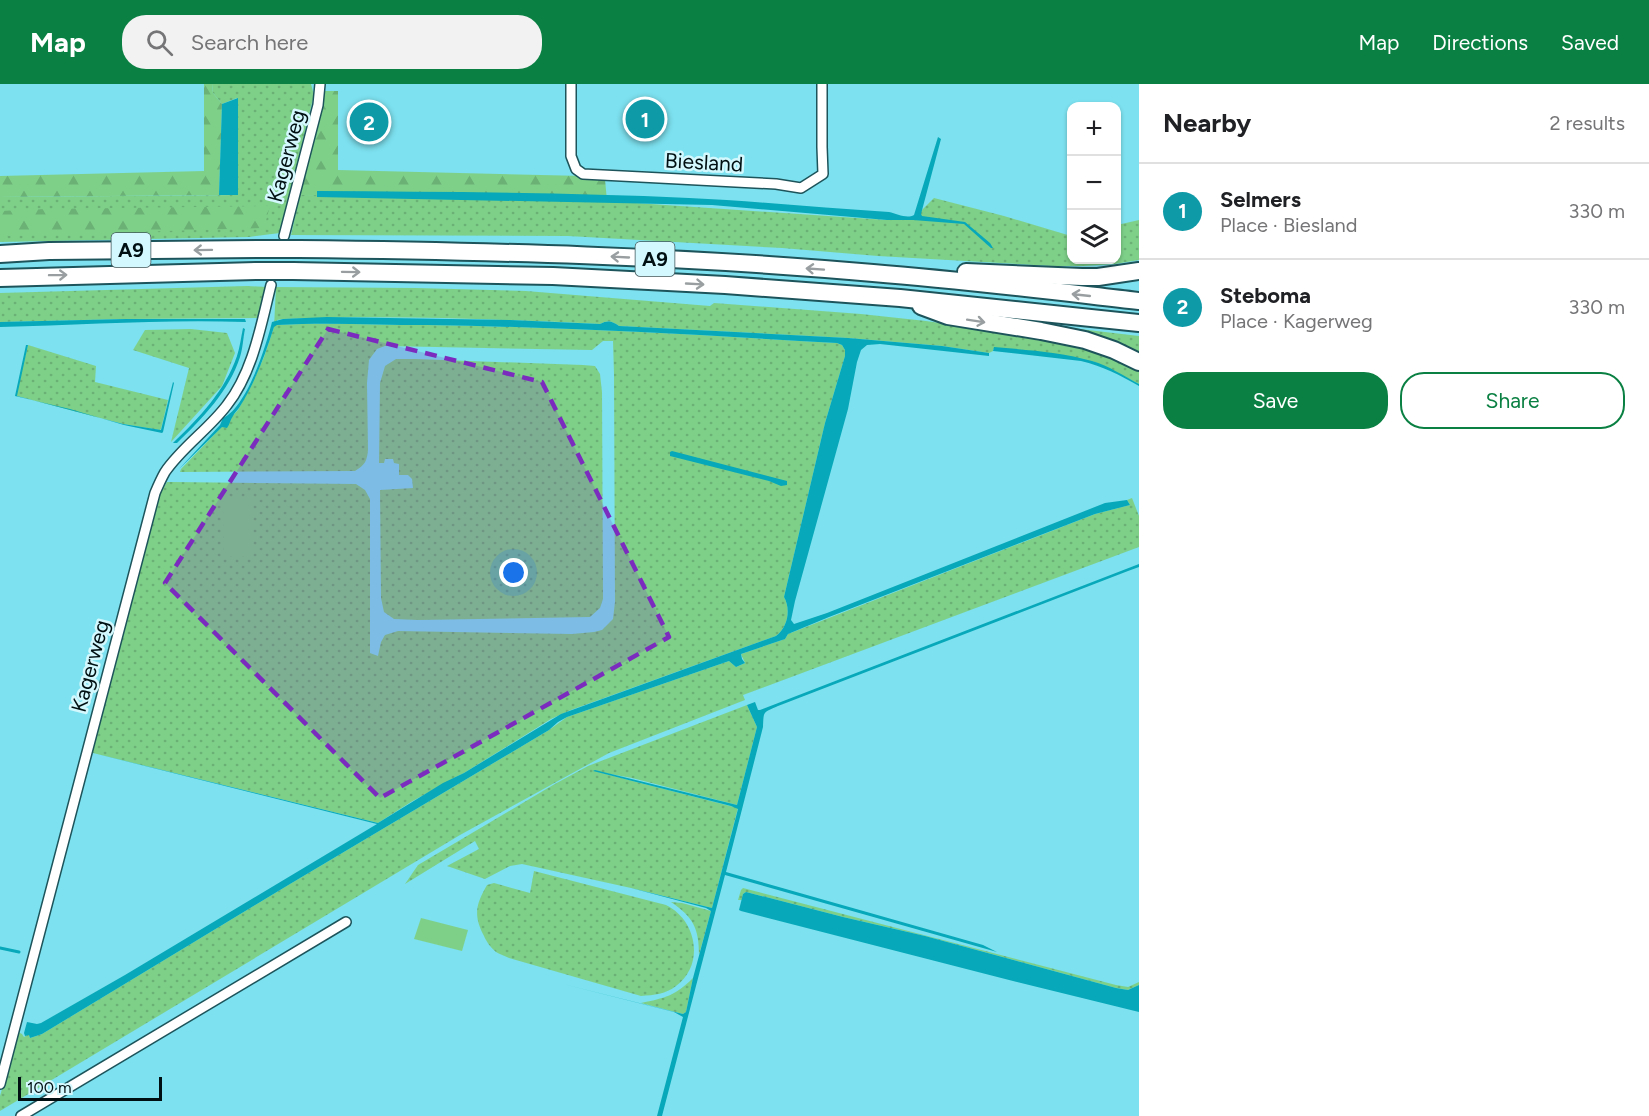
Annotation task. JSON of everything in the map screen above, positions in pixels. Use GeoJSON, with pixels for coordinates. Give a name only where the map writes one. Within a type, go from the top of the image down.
{"type":"FeatureCollection","features":[{"type":"Feature","properties":{"kind":"highway","name":"A9"},"geometry":{"type":"LineString","coordinates":[[0,254],[49,251],[262,249],[436,250],[572,254],[873,273],[1139,301]]}},
{"type":"Feature","properties":{"kind":"highway","name":"A9"},"geometry":{"type":"LineString","coordinates":[[873,273],[925,268],[955,272],[1098,277],[1139,271]]}},
{"type":"Feature","properties":{"kind":"highway","name":"A9"},"geometry":{"type":"LineString","coordinates":[[0,278],[256,271],[553,276],[900,298],[1139,323]]}},
{"type":"Feature","properties":{"kind":"highway","name":"A9"},"geometry":{"type":"LineString","coordinates":[[900,298],[948,316],[1085,340],[1139,362]]}},
{"type":"Feature","properties":{"kind":"street","name":"Kagerweg"},"geometry":{"type":"LineString","coordinates":[[284,236],[318,105],[320,84]]}},
{"type":"Feature","properties":{"kind":"street","name":"Biesland"},"geometry":{"type":"LineString","coordinates":[[571,84],[571,156],[576,169],[583,174],[776,184],[801,188],[823,174],[822,84]]}},
{"type":"Feature","properties":{"kind":"street","name":"Kagerweg"},"geometry":{"type":"LineString","coordinates":[[0,1084],[155,493],[174,461],[229,403],[248,369],[271,285]]}},
{"type":"Feature","properties":{"kind":"street"},"geometry":{"type":"LineString","coordinates":[[21,1116],[346,922]]}},
{"type":"Feature","properties":{"kind":"highlighted area"},"geometry":{"type":"Polygon","coordinates":[[[328,329],[542,382],[669,637],[380,798],[165,583],[328,329]]]}},
{"type":"Feature","properties":{"kind":"green space"},"geometry":{"type":"Polygon","coordinates":[[[204,84],[212,84],[213,93],[222,104],[219,195],[0,197],[0,176],[204,171],[204,84]]]}},
{"type":"Feature","properties":{"kind":"green space"},"geometry":{"type":"Polygon","coordinates":[[[212,84],[311,84],[314,95],[280,233],[249,237],[0,242],[0,197],[238,195],[237,98],[222,104],[213,93],[212,84]]]}},
{"type":"Feature","properties":{"kind":"green space"},"geometry":{"type":"Polygon","coordinates":[[[324,91],[338,91],[338,170],[585,176],[605,179],[607,201],[484,196],[300,195],[319,122],[324,91]]]}},
{"type":"Feature","properties":{"kind":"green space"},"geometry":{"type":"Polygon","coordinates":[[[300,195],[484,196],[607,201],[887,220],[912,220],[934,198],[1067,235],[1067,264],[1115,264],[1052,266],[568,236],[291,235],[300,195]]]}},
{"type":"Feature","properties":{"kind":"green space"},"geometry":{"type":"Polygon","coordinates":[[[270,206],[264,228],[0,236],[0,211],[270,206]]]}},
{"type":"Feature","properties":{"kind":"green space"},"geometry":{"type":"Polygon","coordinates":[[[1139,220],[1139,260],[1121,263],[1121,224],[1139,220]]]}},
{"type":"Feature","properties":{"kind":"green space"},"geometry":{"type":"Polygon","coordinates":[[[266,287],[258,318],[0,322],[0,293],[266,287]]]}},
{"type":"Feature","properties":{"kind":"green space"},"geometry":{"type":"Polygon","coordinates":[[[276,287],[526,291],[710,306],[714,303],[861,314],[926,321],[1091,348],[1139,368],[1139,384],[1095,362],[993,349],[989,353],[942,346],[848,338],[619,326],[610,322],[600,324],[402,318],[277,320],[277,325],[478,326],[683,334],[837,343],[845,350],[825,423],[784,597],[788,612],[786,623],[780,632],[776,636],[551,719],[378,823],[93,753],[92,742],[154,508],[161,492],[167,482],[356,484],[365,490],[370,499],[370,653],[378,656],[385,635],[398,631],[572,634],[602,630],[613,619],[615,602],[613,341],[603,341],[592,350],[385,346],[377,349],[369,360],[368,454],[363,465],[355,471],[180,472],[238,410],[252,384],[274,327],[276,287]]]}},
{"type":"Feature","properties":{"kind":"green space"},"geometry":{"type":"Polygon","coordinates":[[[1037,324],[1139,336],[1139,355],[1037,324]]]}},
{"type":"Feature","properties":{"kind":"green space"},"geometry":{"type":"Polygon","coordinates":[[[191,329],[227,333],[235,353],[222,386],[171,442],[189,368],[133,350],[145,330],[191,329]]]}},
{"type":"Feature","properties":{"kind":"green space"},"geometry":{"type":"Polygon","coordinates":[[[28,345],[96,366],[95,382],[168,400],[161,429],[123,424],[17,396],[28,345]]]}},
{"type":"Feature","properties":{"kind":"green space"},"geometry":{"type":"Polygon","coordinates":[[[396,359],[595,366],[600,374],[602,392],[603,599],[600,608],[590,617],[418,620],[394,619],[384,612],[381,598],[380,490],[413,488],[412,479],[408,475],[399,475],[399,464],[394,463],[393,459],[385,459],[384,463],[379,463],[380,383],[385,366],[396,359]]]}},
{"type":"Feature","properties":{"kind":"green space"},"geometry":{"type":"Polygon","coordinates":[[[1132,498],[1139,516],[1139,547],[743,695],[745,700],[609,753],[460,835],[0,1111],[0,1096],[18,1032],[24,1037],[29,1034],[30,1038],[42,1034],[549,730],[567,717],[729,661],[736,667],[745,663],[741,654],[785,639],[788,634],[1095,514],[1130,505],[1127,500],[1132,498]]]}},
{"type":"Feature","properties":{"kind":"green space"},"geometry":{"type":"Polygon","coordinates":[[[223,499],[253,499],[253,556],[224,556],[223,499]]]}},
{"type":"Feature","properties":{"kind":"green space"},"geometry":{"type":"Polygon","coordinates":[[[747,705],[757,727],[737,805],[632,778],[594,771],[738,808],[712,908],[522,864],[510,866],[485,879],[447,866],[479,849],[475,841],[405,884],[418,865],[588,766],[747,705]]]}},
{"type":"Feature","properties":{"kind":"green space"},"geometry":{"type":"Polygon","coordinates":[[[534,871],[666,905],[677,912],[685,921],[694,943],[691,967],[685,977],[668,991],[641,996],[509,958],[496,952],[486,940],[478,922],[478,904],[483,892],[487,885],[494,883],[530,893],[534,871]]]}},
{"type":"Feature","properties":{"kind":"green space"},"geometry":{"type":"Polygon","coordinates":[[[743,888],[1116,985],[1128,987],[1139,982],[1139,985],[1128,990],[1116,988],[925,936],[746,892],[742,900],[738,900],[743,888]]]}},
{"type":"Feature","properties":{"kind":"green space"},"geometry":{"type":"Polygon","coordinates":[[[671,902],[711,911],[699,955],[698,937],[690,918],[671,902]]]}},
{"type":"Feature","properties":{"kind":"green space"},"geometry":{"type":"Polygon","coordinates":[[[421,918],[468,930],[462,951],[414,939],[421,918]]]}},
{"type":"Feature","properties":{"kind":"green space"},"geometry":{"type":"Polygon","coordinates":[[[693,978],[686,1012],[683,1014],[641,1003],[669,995],[681,989],[693,978]]]}},
{"type":"Feature","properties":{"kind":"water"},"geometry":{"type":"Polygon","coordinates":[[[238,98],[238,195],[219,195],[222,104],[238,98]]]}},
{"type":"Feature","properties":{"kind":"water"},"geometry":{"type":"Polygon","coordinates":[[[938,137],[941,139],[921,214],[965,222],[993,248],[964,224],[913,220],[887,220],[712,205],[317,197],[317,191],[642,196],[889,212],[908,216],[914,215],[938,137]]]}},
{"type":"Feature","properties":{"kind":"water"},"geometry":{"type":"Polygon","coordinates":[[[327,317],[600,324],[610,322],[619,326],[848,338],[942,346],[989,353],[989,356],[880,344],[867,345],[861,350],[848,409],[795,601],[791,620],[794,624],[1105,503],[1127,500],[1130,505],[1095,514],[829,617],[788,634],[785,639],[741,654],[745,663],[736,667],[729,661],[567,717],[549,730],[42,1034],[30,1038],[29,1035],[25,1036],[27,1022],[41,1023],[377,824],[97,754],[378,823],[561,714],[776,636],[786,623],[788,612],[784,597],[825,423],[845,356],[842,345],[734,337],[530,328],[277,325],[274,327],[250,389],[227,428],[222,427],[179,469],[240,402],[254,375],[272,322],[283,319],[327,317]]]}},
{"type":"Feature","properties":{"kind":"water"},"geometry":{"type":"Polygon","coordinates":[[[245,319],[246,322],[154,322],[0,327],[0,322],[245,319]]]}},
{"type":"Feature","properties":{"kind":"water"},"geometry":{"type":"Polygon","coordinates":[[[243,328],[245,329],[241,354],[222,393],[177,443],[173,443],[202,414],[226,381],[237,356],[243,328]]]}},
{"type":"Feature","properties":{"kind":"water"},"geometry":{"type":"Polygon","coordinates":[[[26,345],[28,345],[17,396],[34,400],[15,396],[26,345]]]}},
{"type":"Feature","properties":{"kind":"water"},"geometry":{"type":"Polygon","coordinates":[[[994,347],[1056,353],[1092,361],[1116,371],[1139,386],[1111,371],[1089,363],[993,351],[994,347]]]}},
{"type":"Feature","properties":{"kind":"water"},"geometry":{"type":"Polygon","coordinates":[[[174,383],[162,433],[124,425],[101,418],[161,430],[174,383]]]}},
{"type":"Feature","properties":{"kind":"water"},"geometry":{"type":"Polygon","coordinates":[[[672,451],[787,481],[787,485],[781,486],[670,456],[672,451]]]}},
{"type":"Feature","properties":{"kind":"water"},"geometry":{"type":"Polygon","coordinates":[[[1139,564],[1139,567],[765,713],[726,872],[983,945],[997,952],[725,875],[662,1116],[657,1116],[683,1017],[674,1012],[563,984],[683,1014],[686,1012],[711,911],[631,888],[712,908],[738,809],[593,771],[737,805],[757,727],[747,705],[755,702],[760,710],[1139,564]]]}},
{"type":"Feature","properties":{"kind":"water"},"geometry":{"type":"Polygon","coordinates":[[[746,892],[925,936],[1116,988],[1128,990],[1139,985],[1139,1012],[741,911],[739,910],[743,894],[746,892]]]}},
{"type":"Feature","properties":{"kind":"waterway"},"geometry":{"type":"LineString","coordinates":[[0,948],[19,952]]}},
{"type":"Feature","properties":{"kind":"place","name":"Selmers"},"geometry":{"type":"Point","coordinates":[645,119]}},
{"type":"Feature","properties":{"kind":"place","name":"Steboma"},"geometry":{"type":"Point","coordinates":[369,122]}}]}
